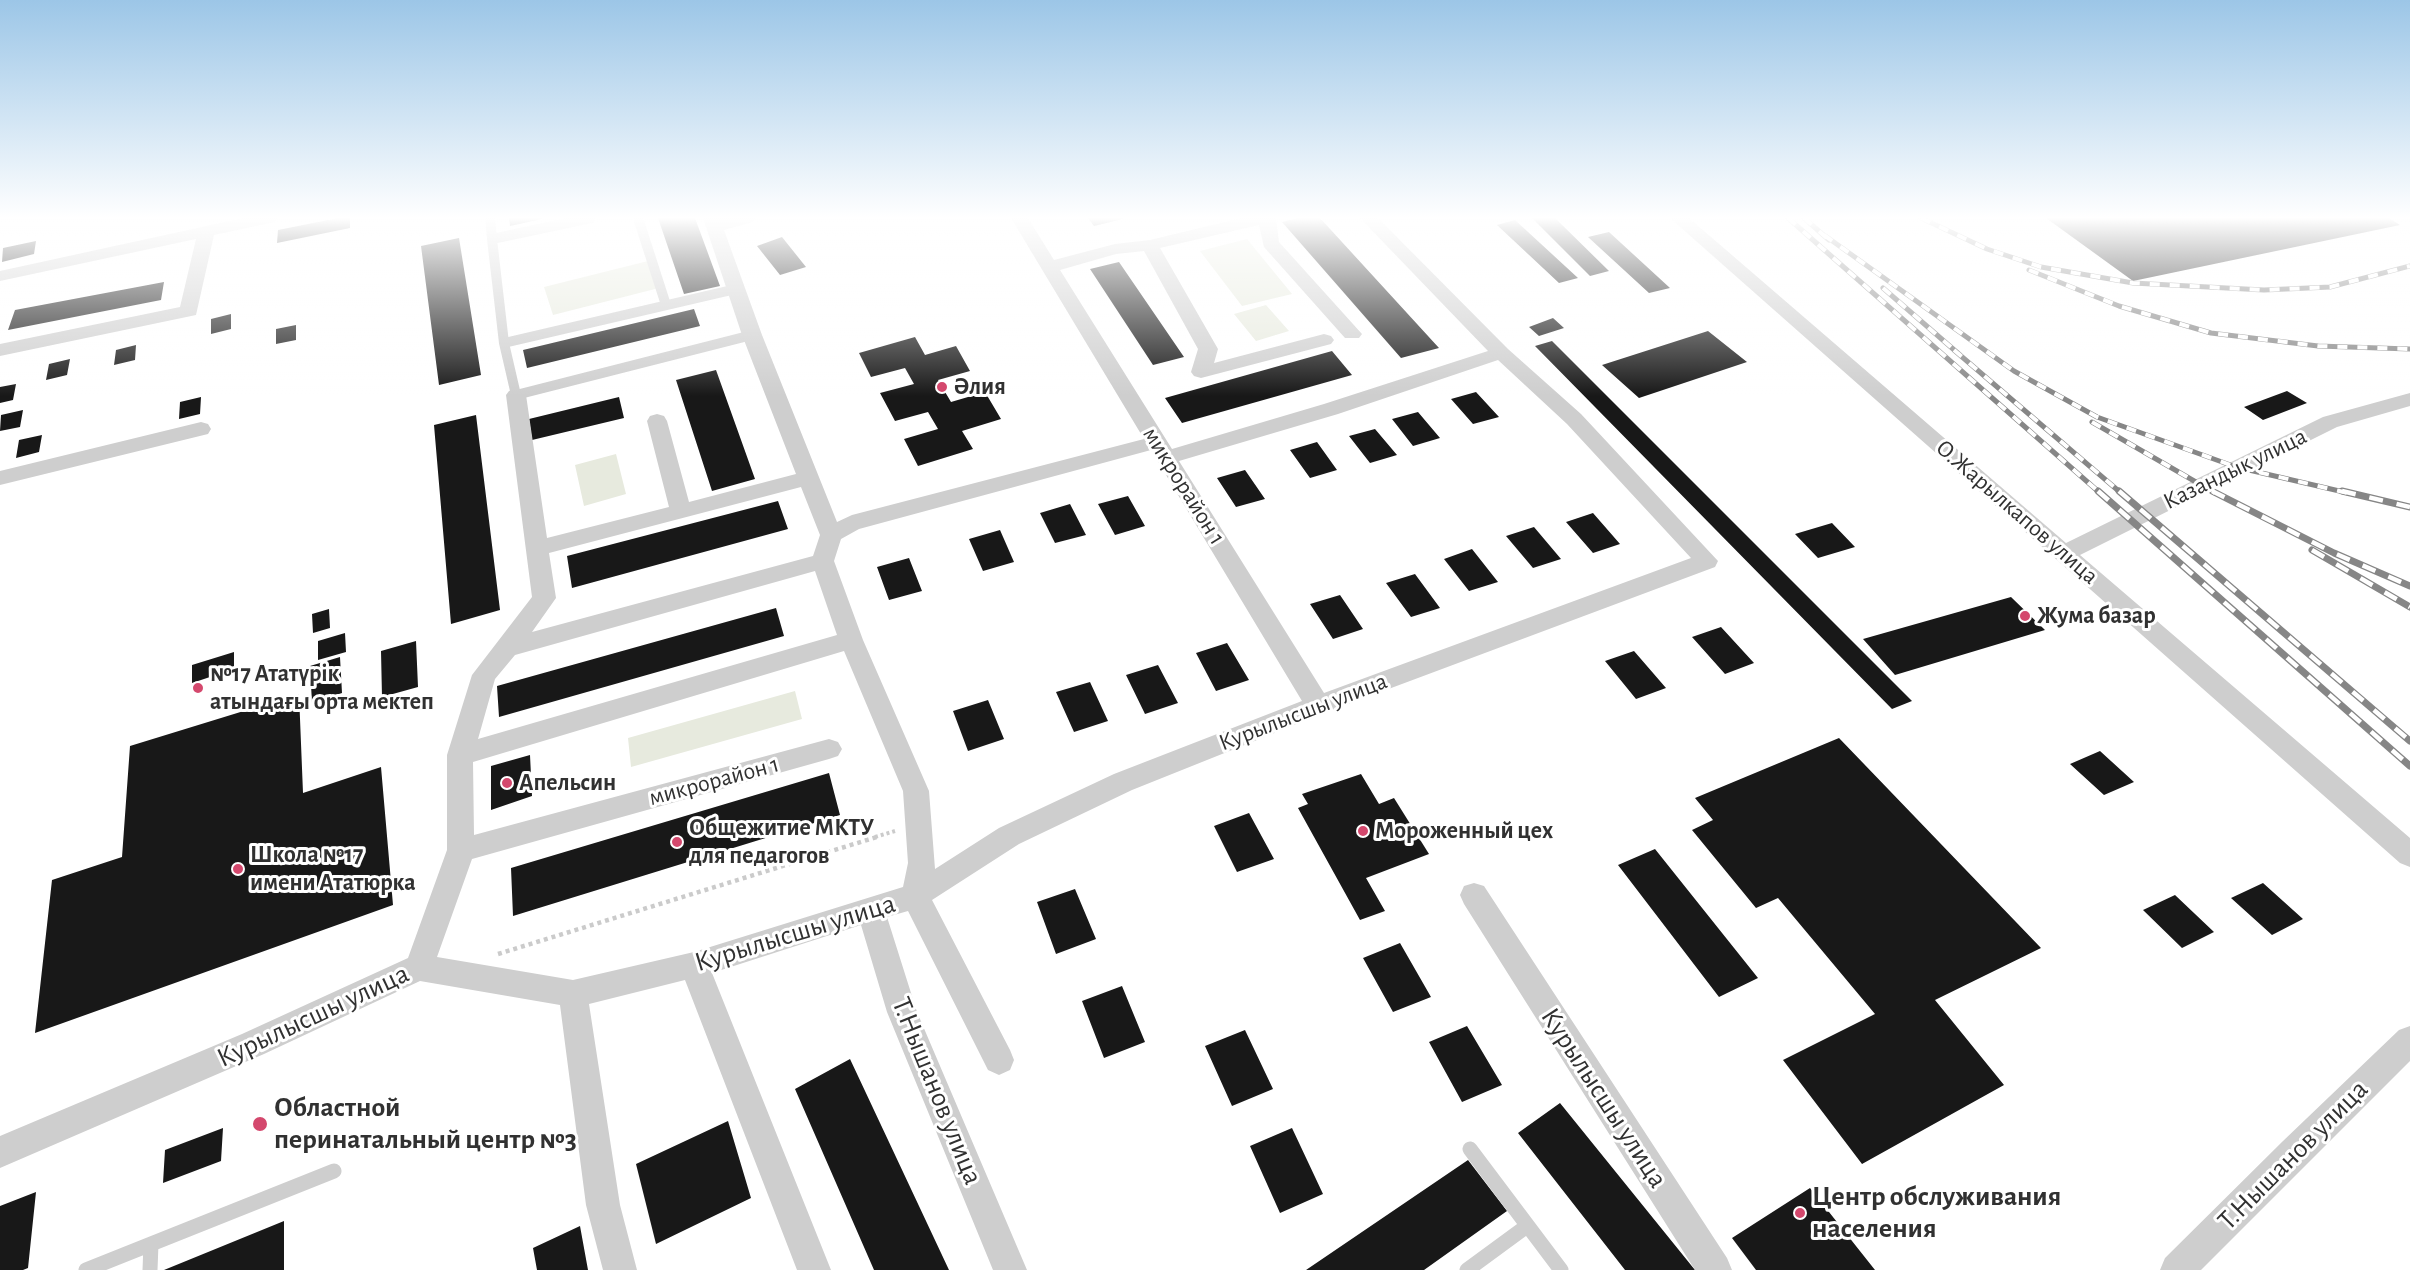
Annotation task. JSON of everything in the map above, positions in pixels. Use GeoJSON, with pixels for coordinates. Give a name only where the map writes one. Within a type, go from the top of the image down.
{"type":"FeatureCollection","features":[{"type":"Feature","properties":{"kind":"street"},"geometry":{"type":"LineString","coordinates":[[0,350],[189,311],[196,277]]}},
{"type":"Feature","properties":{"kind":"street"},"geometry":{"type":"LineString","coordinates":[[731,277],[831,535],[823,561],[851,640],[916,791],[921,863],[915,896]]}},
{"type":"Feature","properties":{"kind":"street","name":"микрорайон 1"},"geometry":{"type":"LineString","coordinates":[[1055,277],[1318,705]]}},
{"type":"Feature","properties":{"kind":"street"},"geometry":{"type":"LineString","coordinates":[[1168,277],[1208,349],[1201,372],[1324,340]]}},
{"type":"Feature","properties":{"kind":"street"},"geometry":{"type":"LineString","coordinates":[[1301,277],[1352,334]]}},
{"type":"Feature","properties":{"kind":"street"},"geometry":{"type":"LineString","coordinates":[[831,535],[852,523],[1331,409],[1501,353],[1426,277]]}},
{"type":"Feature","properties":{"kind":"street","name":"О.Жарылкапов улица"},"geometry":{"type":"LineString","coordinates":[[1746,277],[2410,855]]}},
{"type":"Feature","properties":{"kind":"street","name":"Курылысшы улица"},"geometry":{"type":"LineString","coordinates":[[0,1152],[253,1044],[419,967],[573,994],[694,965],[915,896],[1009,836],[1123,782],[1318,705],[1707,561],[1574,419],[1501,353]]}},
{"type":"Feature","properties":{"kind":"street"},"geometry":{"type":"LineString","coordinates":[[419,967],[461,850],[460,755],[484,675],[544,598],[516,395]]}},
{"type":"Feature","properties":{"kind":"street","name":"Казандык улица"},"geometry":{"type":"LineString","coordinates":[[2065,553],[2330,422],[2410,399]]}},
{"type":"Feature","properties":{"kind":"street"},"geometry":{"type":"LineString","coordinates":[[657,421],[681,511]]}},
{"type":"Feature","properties":{"kind":"street"},"geometry":{"type":"LineString","coordinates":[[0,478],[201,429]]}},
{"type":"Feature","properties":{"kind":"street"},"geometry":{"type":"LineString","coordinates":[[536,549],[810,478]]}},
{"type":"Feature","properties":{"kind":"street"},"geometry":{"type":"LineString","coordinates":[[507,648],[823,561]]}},
{"type":"Feature","properties":{"kind":"street"},"geometry":{"type":"LineString","coordinates":[[460,755],[851,640]]}},
{"type":"Feature","properties":{"kind":"street","name":"микрорайон 1"},"geometry":{"type":"LineString","coordinates":[[461,850],[829,749]]}},
{"type":"Feature","properties":{"kind":"street","name":"Курылысшы улица"},"geometry":{"type":"LineString","coordinates":[[915,896],[999,1060]]}},
{"type":"Feature","properties":{"kind":"street","name":"Курылысшы улица"},"geometry":{"type":"LineString","coordinates":[[1474,896],[1715,1270]]}},
{"type":"Feature","properties":{"kind":"street","name":"Т.Нышанов улица"},"geometry":{"type":"LineString","coordinates":[[871,910],[902,1012],[1010,1270]]}},
{"type":"Feature","properties":{"kind":"street"},"geometry":{"type":"LineString","coordinates":[[694,965],[814,1270]]}},
{"type":"Feature","properties":{"kind":"street"},"geometry":{"type":"LineString","coordinates":[[573,994],[603,1205],[620,1270]]}},
{"type":"Feature","properties":{"kind":"street","name":"Т.Нышанов улица"},"geometry":{"type":"LineString","coordinates":[[2177,1270],[2410,1040]]}},
{"type":"Feature","properties":{"kind":"lane"},"geometry":{"type":"LineString","coordinates":[[496,277],[504,343],[516,395],[752,335]]}},
{"type":"Feature","properties":{"kind":"lane"},"geometry":{"type":"LineString","coordinates":[[657,277],[666,305]]}},
{"type":"Feature","properties":{"kind":"lane"},"geometry":{"type":"LineString","coordinates":[[504,343],[735,289]]}},
{"type":"Feature","properties":{"kind":"lane"},"geometry":{"type":"LineString","coordinates":[[1470,1149],[1562,1270]]}},
{"type":"Feature","properties":{"kind":"lane"},"geometry":{"type":"LineString","coordinates":[[86,1270],[334,1171]]}},
{"type":"Feature","properties":{"kind":"lane"},"geometry":{"type":"LineString","coordinates":[[1467,1270],[1527,1226]]}},
{"type":"Feature","properties":{"kind":"lane"},"geometry":{"type":"LineString","coordinates":[[150,1270],[151,1244]]}},
{"type":"Feature","properties":{"kind":"path"},"geometry":{"type":"LineString","coordinates":[[489,957],[918,824]]}},
{"type":"Feature","properties":{"kind":"shaded area"},"geometry":{"type":"Polygon","coordinates":[[[583,277],[655,277],[659,288],[553,315],[544,287],[583,277]]]}},
{"type":"Feature","properties":{"kind":"shaded area"},"geometry":{"type":"Polygon","coordinates":[[[1220,277],[1278,277],[1292,294],[1242,306],[1220,277]]]}},
{"type":"Feature","properties":{"kind":"shaded area"},"geometry":{"type":"Polygon","coordinates":[[[1266,305],[1289,331],[1256,341],[1234,314],[1266,305]]]}},
{"type":"Feature","properties":{"kind":"shaded area"},"geometry":{"type":"Polygon","coordinates":[[[616,454],[626,494],[584,506],[575,465],[616,454]]]}},
{"type":"Feature","properties":{"kind":"shaded area"},"geometry":{"type":"Polygon","coordinates":[[[795,691],[802,719],[631,767],[628,738],[795,691]]]}},
{"type":"Feature","properties":{"kind":"building"},"geometry":{"type":"Polygon","coordinates":[[[425,277],[465,277],[481,375],[439,385],[425,277]]]}},
{"type":"Feature","properties":{"kind":"building"},"geometry":{"type":"Polygon","coordinates":[[[678,277],[717,277],[720,286],[684,294],[678,277]]]}},
{"type":"Feature","properties":{"kind":"building"},"geometry":{"type":"Polygon","coordinates":[[[1095,277],[1129,277],[1184,357],[1153,365],[1095,277]]]}},
{"type":"Feature","properties":{"kind":"building"},"geometry":{"type":"Polygon","coordinates":[[[1330,277],[1374,277],[1439,348],[1401,358],[1330,277]]]}},
{"type":"Feature","properties":{"kind":"building"},"geometry":{"type":"Polygon","coordinates":[[[1553,277],[1578,278],[1559,283],[1553,277]]]}},
{"type":"Feature","properties":{"kind":"building"},"geometry":{"type":"Polygon","coordinates":[[[1632,277],[1658,277],[1670,288],[1649,293],[1632,277]]]}},
{"type":"Feature","properties":{"kind":"building"},"geometry":{"type":"Polygon","coordinates":[[[2128,277],[2151,277],[2133,281],[2128,277]]]}},
{"type":"Feature","properties":{"kind":"building"},"geometry":{"type":"Polygon","coordinates":[[[164,282],[161,300],[8,330],[15,310],[164,282]]]}},
{"type":"Feature","properties":{"kind":"building"},"geometry":{"type":"Polygon","coordinates":[[[694,309],[700,326],[527,368],[523,350],[694,309]]]}},
{"type":"Feature","properties":{"kind":"building"},"geometry":{"type":"Polygon","coordinates":[[[231,314],[231,329],[211,334],[211,319],[231,314]]]}},
{"type":"Feature","properties":{"kind":"building"},"geometry":{"type":"Polygon","coordinates":[[[1553,318],[1564,328],[1539,336],[1529,327],[1553,318]]]}},
{"type":"Feature","properties":{"kind":"building"},"geometry":{"type":"Polygon","coordinates":[[[296,325],[296,340],[276,344],[276,329],[296,325]]]}},
{"type":"Feature","properties":{"kind":"building"},"geometry":{"type":"Polygon","coordinates":[[[1708,331],[1747,362],[1639,398],[1602,365],[1708,331]]]}},
{"type":"Feature","properties":{"kind":"building"},"geometry":{"type":"Polygon","coordinates":[[[915,337],[925,355],[956,346],[970,371],[938,380],[951,402],[985,392],[1001,419],[962,431],[973,449],[918,466],[904,439],[938,429],[928,412],[895,421],[880,393],[914,384],[905,368],[871,377],[859,353],[915,337]]]}},
{"type":"Feature","properties":{"kind":"building"},"geometry":{"type":"Polygon","coordinates":[[[1552,341],[1912,701],[1892,709],[1535,346],[1552,341]]]}},
{"type":"Feature","properties":{"kind":"building"},"geometry":{"type":"Polygon","coordinates":[[[136,345],[135,360],[114,365],[116,350],[136,345]]]}},
{"type":"Feature","properties":{"kind":"building"},"geometry":{"type":"Polygon","coordinates":[[[1332,351],[1352,375],[1182,423],[1165,398],[1332,351]]]}},
{"type":"Feature","properties":{"kind":"building"},"geometry":{"type":"Polygon","coordinates":[[[70,359],[67,375],[46,380],[49,364],[70,359]]]}},
{"type":"Feature","properties":{"kind":"building"},"geometry":{"type":"Polygon","coordinates":[[[716,370],[755,479],[712,491],[676,380],[716,370]]]}},
{"type":"Feature","properties":{"kind":"building"},"geometry":{"type":"Polygon","coordinates":[[[16,384],[13,400],[0,403],[0,387],[16,384]]]}},
{"type":"Feature","properties":{"kind":"building"},"geometry":{"type":"Polygon","coordinates":[[[2287,391],[2307,403],[2263,420],[2244,407],[2287,391]]]}},
{"type":"Feature","properties":{"kind":"building"},"geometry":{"type":"Polygon","coordinates":[[[1476,392],[1499,417],[1473,424],[1451,399],[1476,392]]]}},
{"type":"Feature","properties":{"kind":"building"},"geometry":{"type":"Polygon","coordinates":[[[201,397],[200,414],[179,419],[180,402],[201,397]]]}},
{"type":"Feature","properties":{"kind":"building"},"geometry":{"type":"Polygon","coordinates":[[[619,397],[624,418],[532,440],[529,419],[619,397]]]}},
{"type":"Feature","properties":{"kind":"building"},"geometry":{"type":"Polygon","coordinates":[[[23,410],[20,427],[0,431],[1,415],[23,410]]]}},
{"type":"Feature","properties":{"kind":"building"},"geometry":{"type":"Polygon","coordinates":[[[1418,412],[1440,438],[1413,446],[1392,419],[1418,412]]]}},
{"type":"Feature","properties":{"kind":"building"},"geometry":{"type":"Polygon","coordinates":[[[476,415],[500,610],[451,624],[434,425],[476,415]]]}},
{"type":"Feature","properties":{"kind":"building"},"geometry":{"type":"Polygon","coordinates":[[[1375,429],[1397,455],[1370,463],[1349,436],[1375,429]]]}},
{"type":"Feature","properties":{"kind":"building"},"geometry":{"type":"Polygon","coordinates":[[[42,435],[39,452],[16,458],[19,440],[42,435]]]}},
{"type":"Feature","properties":{"kind":"building"},"geometry":{"type":"Polygon","coordinates":[[[1317,442],[1337,470],[1310,478],[1290,450],[1317,442]]]}},
{"type":"Feature","properties":{"kind":"building"},"geometry":{"type":"Polygon","coordinates":[[[1245,470],[1265,499],[1236,507],[1217,478],[1245,470]]]}},
{"type":"Feature","properties":{"kind":"building"},"geometry":{"type":"Polygon","coordinates":[[[1128,496],[1145,526],[1115,535],[1098,504],[1128,496]]]}},
{"type":"Feature","properties":{"kind":"building"},"geometry":{"type":"Polygon","coordinates":[[[778,501],[788,529],[572,588],[567,556],[778,501]]]}},
{"type":"Feature","properties":{"kind":"building"},"geometry":{"type":"Polygon","coordinates":[[[1070,504],[1086,535],[1055,543],[1040,513],[1070,504]]]}},
{"type":"Feature","properties":{"kind":"building"},"geometry":{"type":"Polygon","coordinates":[[[1593,513],[1620,544],[1593,553],[1566,522],[1593,513]]]}},
{"type":"Feature","properties":{"kind":"building"},"geometry":{"type":"Polygon","coordinates":[[[1832,523],[1855,547],[1818,558],[1795,534],[1832,523]]]}},
{"type":"Feature","properties":{"kind":"building"},"geometry":{"type":"Polygon","coordinates":[[[1534,527],[1561,559],[1533,568],[1506,536],[1534,527]]]}},
{"type":"Feature","properties":{"kind":"building"},"geometry":{"type":"Polygon","coordinates":[[[1000,530],[1014,562],[983,571],[969,539],[1000,530]]]}},
{"type":"Feature","properties":{"kind":"building"},"geometry":{"type":"Polygon","coordinates":[[[1472,549],[1498,582],[1469,591],[1444,559],[1472,549]]]}},
{"type":"Feature","properties":{"kind":"building"},"geometry":{"type":"Polygon","coordinates":[[[909,558],[922,591],[889,600],[877,567],[909,558]]]}},
{"type":"Feature","properties":{"kind":"building"},"geometry":{"type":"Polygon","coordinates":[[[1415,574],[1440,608],[1411,617],[1386,583],[1415,574]]]}},
{"type":"Feature","properties":{"kind":"building"},"geometry":{"type":"Polygon","coordinates":[[[1340,595],[1363,629],[1333,639],[1310,604],[1340,595]]]}},
{"type":"Feature","properties":{"kind":"building"},"geometry":{"type":"Polygon","coordinates":[[[2011,597],[2045,630],[1895,675],[1863,639],[2011,597]]]}},
{"type":"Feature","properties":{"kind":"building"},"geometry":{"type":"Polygon","coordinates":[[[776,608],[784,636],[499,717],[497,686],[776,608]]]}},
{"type":"Feature","properties":{"kind":"building"},"geometry":{"type":"Polygon","coordinates":[[[329,609],[330,628],[313,633],[312,614],[329,609]]]}},
{"type":"Feature","properties":{"kind":"building"},"geometry":{"type":"Polygon","coordinates":[[[1721,627],[1754,663],[1725,674],[1692,637],[1721,627]]]}},
{"type":"Feature","properties":{"kind":"building"},"geometry":{"type":"Polygon","coordinates":[[[345,633],[346,652],[318,660],[318,641],[345,633]]]}},
{"type":"Feature","properties":{"kind":"building"},"geometry":{"type":"Polygon","coordinates":[[[416,641],[418,687],[382,697],[381,651],[416,641]]]}},
{"type":"Feature","properties":{"kind":"building"},"geometry":{"type":"Polygon","coordinates":[[[1227,643],[1249,680],[1216,691],[1196,653],[1227,643]]]}},
{"type":"Feature","properties":{"kind":"building"},"geometry":{"type":"Polygon","coordinates":[[[1634,651],[1666,688],[1636,699],[1605,661],[1634,651]]]}},
{"type":"Feature","properties":{"kind":"building"},"geometry":{"type":"Polygon","coordinates":[[[234,652],[234,669],[192,683],[192,665],[234,652]]]}},
{"type":"Feature","properties":{"kind":"building"},"geometry":{"type":"Polygon","coordinates":[[[340,657],[342,693],[312,703],[310,666],[340,657]]]}},
{"type":"Feature","properties":{"kind":"building"},"geometry":{"type":"Polygon","coordinates":[[[1158,665],[1178,703],[1145,714],[1126,675],[1158,665]]]}},
{"type":"Feature","properties":{"kind":"building"},"geometry":{"type":"Polygon","coordinates":[[[1090,682],[1108,721],[1074,732],[1056,692],[1090,682]]]}},
{"type":"Feature","properties":{"kind":"building","name":"Школа №17 имени Ататюрка"},"geometry":{"type":"Polygon","coordinates":[[[299,694],[303,793],[381,767],[393,905],[35,1033],[52,880],[122,857],[130,746],[299,694]]]}},
{"type":"Feature","properties":{"kind":"building"},"geometry":{"type":"Polygon","coordinates":[[[988,700],[1004,739],[968,751],[953,711],[988,700]]]}},
{"type":"Feature","properties":{"kind":"building"},"geometry":{"type":"Polygon","coordinates":[[[1839,738],[2041,948],[1935,1000],[2004,1085],[1862,1164],[1783,1060],[1875,1014],[1778,898],[1756,908],[1692,830],[1713,820],[1695,798],[1839,738]]]}},
{"type":"Feature","properties":{"kind":"building"},"geometry":{"type":"Polygon","coordinates":[[[2100,751],[2134,782],[2104,795],[2070,764],[2100,751]]]}},
{"type":"Feature","properties":{"kind":"building"},"geometry":{"type":"Polygon","coordinates":[[[530,755],[532,796],[491,810],[491,766],[530,755]]]}},
{"type":"Feature","properties":{"kind":"building","name":"Общежитие МКТУ для педагогов"},"geometry":{"type":"Polygon","coordinates":[[[829,773],[840,815],[513,916],[511,868],[829,773]]]}},
{"type":"Feature","properties":{"kind":"building","name":"Мороженный цех"},"geometry":{"type":"Polygon","coordinates":[[[1361,774],[1379,804],[1394,798],[1429,854],[1366,878],[1385,911],[1360,920],[1298,808],[1308,804],[1302,794],[1361,774]]]}},
{"type":"Feature","properties":{"kind":"building"},"geometry":{"type":"Polygon","coordinates":[[[1249,813],[1274,859],[1237,872],[1214,826],[1249,813]]]}},
{"type":"Feature","properties":{"kind":"building"},"geometry":{"type":"Polygon","coordinates":[[[1655,849],[1758,978],[1719,997],[1618,865],[1655,849]]]}},
{"type":"Feature","properties":{"kind":"building"},"geometry":{"type":"Polygon","coordinates":[[[2263,883],[2303,919],[2272,935],[2231,898],[2263,883]]]}},
{"type":"Feature","properties":{"kind":"building"},"geometry":{"type":"Polygon","coordinates":[[[1075,889],[1096,939],[1056,954],[1037,902],[1075,889]]]}},
{"type":"Feature","properties":{"kind":"building"},"geometry":{"type":"Polygon","coordinates":[[[2175,895],[2214,932],[2182,948],[2143,910],[2175,895]]]}},
{"type":"Feature","properties":{"kind":"building"},"geometry":{"type":"Polygon","coordinates":[[[1400,943],[1431,997],[1393,1012],[1363,958],[1400,943]]]}},
{"type":"Feature","properties":{"kind":"building"},"geometry":{"type":"Polygon","coordinates":[[[1122,986],[1145,1042],[1104,1058],[1082,1001],[1122,986]]]}},
{"type":"Feature","properties":{"kind":"building"},"geometry":{"type":"Polygon","coordinates":[[[1467,1026],[1502,1085],[1462,1102],[1429,1042],[1467,1026]]]}},
{"type":"Feature","properties":{"kind":"building"},"geometry":{"type":"Polygon","coordinates":[[[1245,1030],[1273,1089],[1232,1106],[1205,1046],[1245,1030]]]}},
{"type":"Feature","properties":{"kind":"building"},"geometry":{"type":"Polygon","coordinates":[[[850,1059],[949,1270],[874,1270],[795,1089],[850,1059]]]}},
{"type":"Feature","properties":{"kind":"building"},"geometry":{"type":"Polygon","coordinates":[[[1560,1103],[1695,1270],[1625,1270],[1518,1133],[1560,1103]]]}},
{"type":"Feature","properties":{"kind":"building"},"geometry":{"type":"Polygon","coordinates":[[[728,1121],[751,1198],[656,1244],[636,1164],[728,1121]]]}},
{"type":"Feature","properties":{"kind":"building"},"geometry":{"type":"Polygon","coordinates":[[[223,1128],[221,1161],[163,1183],[165,1150],[223,1128]]]}},
{"type":"Feature","properties":{"kind":"building"},"geometry":{"type":"Polygon","coordinates":[[[1292,1128],[1323,1194],[1280,1213],[1250,1146],[1292,1128]]]}},
{"type":"Feature","properties":{"kind":"building"},"geometry":{"type":"Polygon","coordinates":[[[1468,1160],[1507,1211],[1424,1270],[1306,1270],[1468,1160]]]}},
{"type":"Feature","properties":{"kind":"building","name":"Центр обслуживания населения"},"geometry":{"type":"Polygon","coordinates":[[[1810,1188],[1875,1270],[1756,1270],[1732,1238],[1810,1188]]]}},
{"type":"Feature","properties":{"kind":"building"},"geometry":{"type":"Polygon","coordinates":[[[36,1192],[28,1268],[0,1270],[0,1206],[36,1192]]]}},
{"type":"Feature","properties":{"kind":"building","name":"Областной перинатальный центр №3"},"geometry":{"type":"Polygon","coordinates":[[[284,1221],[284,1270],[164,1270],[284,1221]]]}},
{"type":"Feature","properties":{"kind":"building"},"geometry":{"type":"Polygon","coordinates":[[[580,1226],[588,1270],[537,1270],[533,1248],[580,1226]]]}},
{"type":"Feature","properties":{"kind":"railway"},"geometry":{"type":"LineString","coordinates":[[1855,277],[2100,493]]}},
{"type":"Feature","properties":{"kind":"railway"},"geometry":{"type":"LineString","coordinates":[[1883,277],[2014,371],[2097,417],[2236,467],[2348,493]]}},
{"type":"Feature","properties":{"kind":"railway"},"geometry":{"type":"LineString","coordinates":[[2047,277],[2119,306],[2211,333],[2318,346],[2410,349]]}},
{"type":"Feature","properties":{"kind":"railway"},"geometry":{"type":"LineString","coordinates":[[2100,277],[2133,283],[2264,290],[2330,287],[2367,277]]}},
{"type":"Feature","properties":{"kind":"railway"},"geometry":{"type":"LineString","coordinates":[[1883,288],[1960,355]]}},
{"type":"Feature","properties":{"kind":"railway"},"geometry":{"type":"LineString","coordinates":[[1954,350],[2121,493]]}},
{"type":"Feature","properties":{"kind":"railway"},"geometry":{"type":"LineString","coordinates":[[2092,422],[2215,493]]}},
{"type":"Feature","properties":{"kind":"railway"},"geometry":{"type":"LineString","coordinates":[[2098,491],[2410,766]]}},
{"type":"Feature","properties":{"kind":"railway"},"geometry":{"type":"LineString","coordinates":[[2119,491],[2410,741]]}},
{"type":"Feature","properties":{"kind":"railway"},"geometry":{"type":"LineString","coordinates":[[2212,491],[2334,553],[2410,586]]}},
{"type":"Feature","properties":{"kind":"railway"},"geometry":{"type":"LineString","coordinates":[[2342,491],[2410,507]]}},
{"type":"Feature","properties":{"kind":"railway"},"geometry":{"type":"LineString","coordinates":[[2312,550],[2410,607]]}},
{"type":"Feature","properties":{"kind":"place","name":"Әлия"},"geometry":{"type":"Point","coordinates":[942,387]}},
{"type":"Feature","properties":{"kind":"place","name":"Жума базар"},"geometry":{"type":"Point","coordinates":[2025,616]}},
{"type":"Feature","properties":{"kind":"place","name":"№17 Ататүрік атындағы орта мектеп"},"geometry":{"type":"Point","coordinates":[198,688]}},
{"type":"Feature","properties":{"kind":"place","name":"Апельсин"},"geometry":{"type":"Point","coordinates":[507,783]}},
{"type":"Feature","properties":{"kind":"place","name":"Мороженный цех"},"geometry":{"type":"Point","coordinates":[1363,831]}},
{"type":"Feature","properties":{"kind":"place","name":"Общежитие МКТУ для педагогов"},"geometry":{"type":"Point","coordinates":[677,842]}},
{"type":"Feature","properties":{"kind":"place","name":"Школа №17 имени Ататюрка"},"geometry":{"type":"Point","coordinates":[238,869]}},
{"type":"Feature","properties":{"kind":"place","name":"Областной перинатальный центр №3"},"geometry":{"type":"Point","coordinates":[260,1124]}},
{"type":"Feature","properties":{"kind":"place","name":"Центр обслуживания населения"},"geometry":{"type":"Point","coordinates":[1800,1213]}}]}
